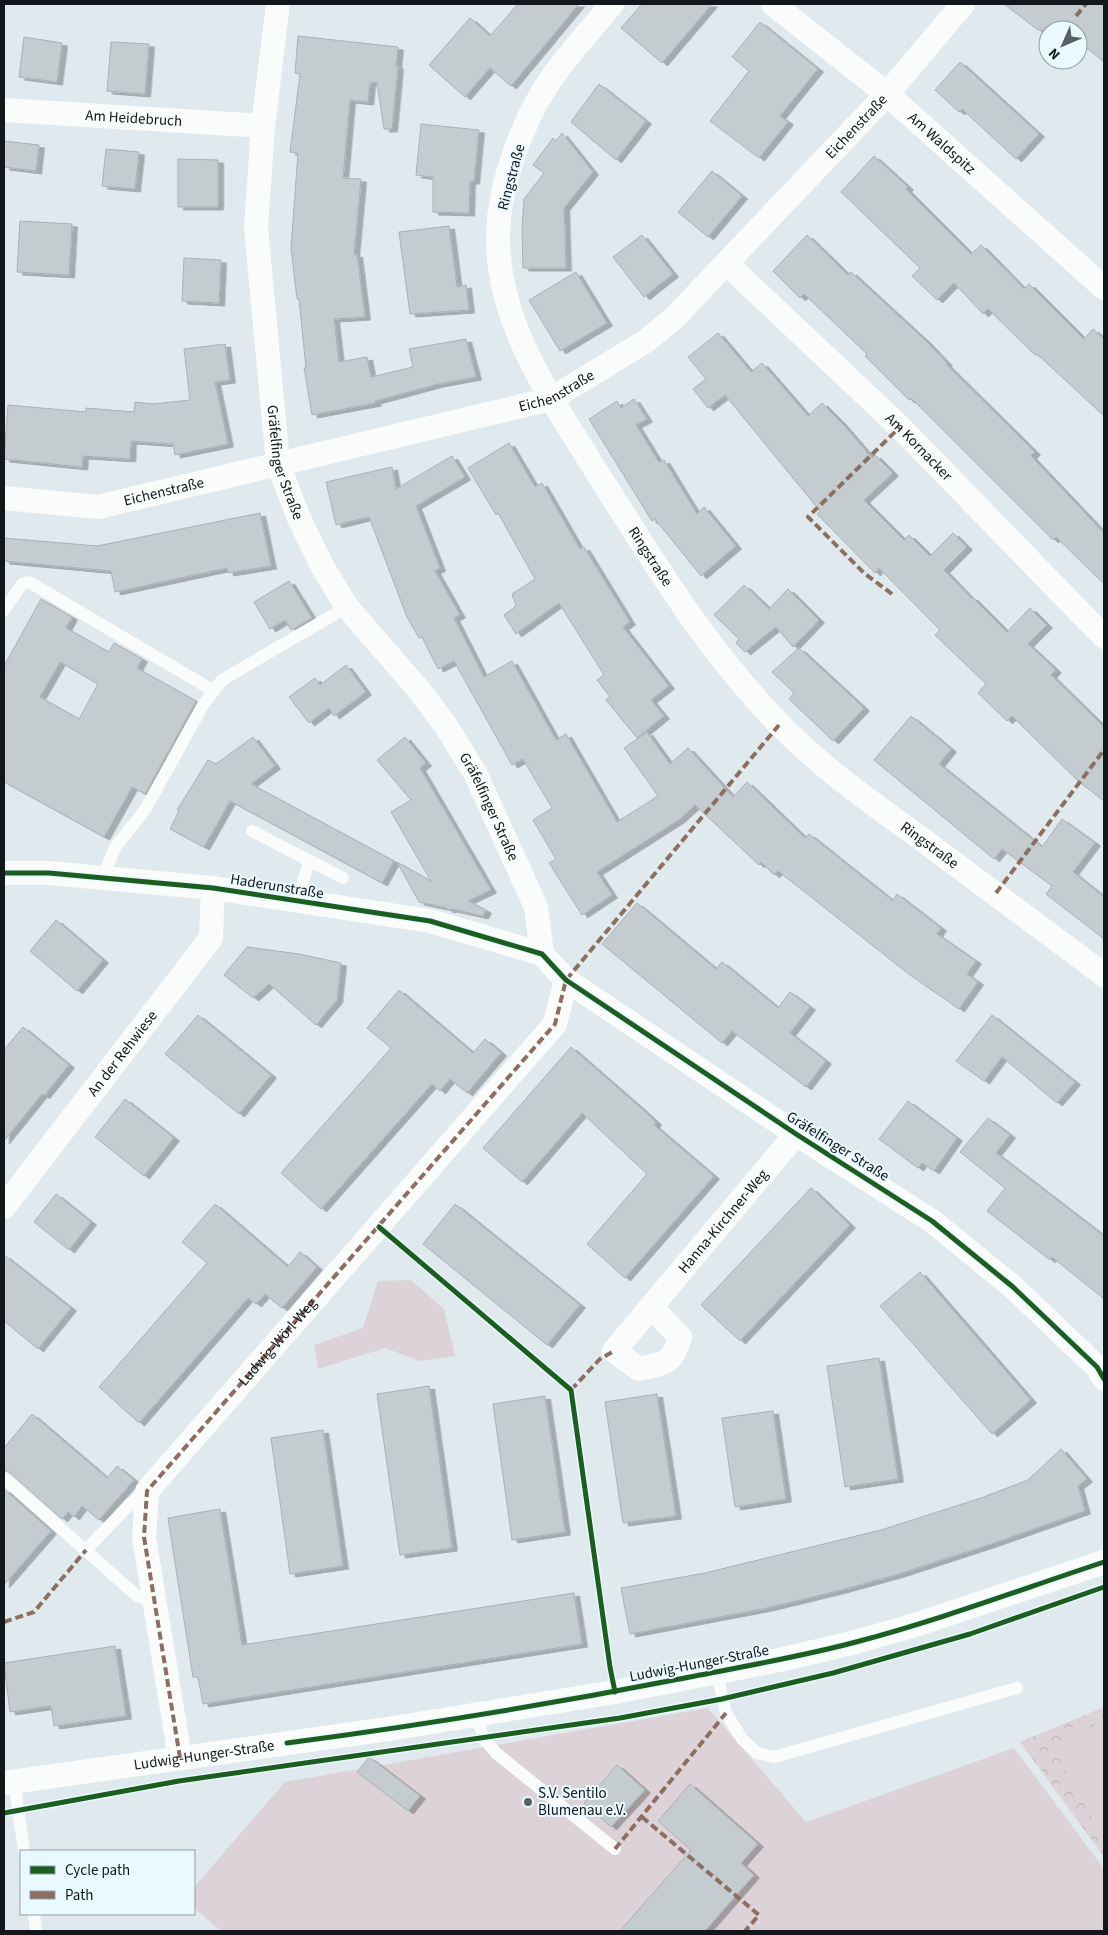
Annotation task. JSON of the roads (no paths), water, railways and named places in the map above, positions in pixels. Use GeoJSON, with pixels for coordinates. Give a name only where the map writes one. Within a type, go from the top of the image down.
{"type":"FeatureCollection","features":[{"type":"Feature","properties":{"kind":"street","name":"Gräfelfinger Straße"},"geometry":{"type":"LineString","coordinates":[[278,4],[263,126],[256,228],[278,464],[298,516],[322,566],[347,607],[419,690],[446,726],[475,773],[536,907],[542,954],[566,980],[796,1134],[932,1221],[1014,1287],[1097,1367],[1104,1379]]}},
{"type":"Feature","properties":{"kind":"street","name":"Ringstraße"},"geometry":{"type":"LineString","coordinates":[[612,4],[555,73],[535,106],[509,172],[498,232],[506,302],[519,336],[551,399],[659,570],[724,660],[780,725],[805,750],[870,801],[1104,975]]}},
{"type":"Feature","properties":{"kind":"street","name":"Am Waldspitz"},"geometry":{"type":"LineString","coordinates":[[773,4],[887,94],[1104,288]]}},
{"type":"Feature","properties":{"kind":"street","name":"Eichenstraße"},"geometry":{"type":"LineString","coordinates":[[4,498],[98,506],[551,399],[646,342],[675,317],[887,94],[963,4]]}},
{"type":"Feature","properties":{"kind":"street","name":"Am Heidebruch"},"geometry":{"type":"LineString","coordinates":[[4,110],[263,126]]}},
{"type":"Feature","properties":{"kind":"street","name":"Am Kornacker"},"geometry":{"type":"LineString","coordinates":[[727,264],[900,427],[1104,637]]}},
{"type":"Feature","properties":{"kind":"street","name":"Haderunstraße"},"geometry":{"type":"LineString","coordinates":[[4,873],[49,873],[213,888],[430,921],[542,954]]}},
{"type":"Feature","properties":{"kind":"street","name":"An der Rehwiese"},"geometry":{"type":"LineString","coordinates":[[4,1207],[210,938],[213,888]]}},
{"type":"Feature","properties":{"kind":"street","name":"Ludwig-Wörl-Weg"},"geometry":{"type":"LineString","coordinates":[[147,1491],[555,1024],[566,980]]}},
{"type":"Feature","properties":{"kind":"street","name":"Hanna-Kirchner-Weg"},"geometry":{"type":"LineString","coordinates":[[651,1308],[796,1134]]}},
{"type":"Feature","properties":{"kind":"street"},"geometry":{"type":"LineString","coordinates":[[147,1491],[144,1537],[180,1758]]}},
{"type":"Feature","properties":{"kind":"street","name":"Ludwig-Hunger-Straße"},"geometry":{"type":"LineString","coordinates":[[9,1782],[388,1730],[717,1672],[856,1642],[915,1625],[1104,1562]]}},
{"type":"Feature","properties":{"kind":"lane"},"geometry":{"type":"LineString","coordinates":[[4,610],[22,584],[29,582],[214,691]]}},
{"type":"Feature","properties":{"kind":"lane"},"geometry":{"type":"LineString","coordinates":[[102,878],[116,846],[145,810],[203,705],[222,680],[347,607]]}},
{"type":"Feature","properties":{"kind":"lane"},"geometry":{"type":"LineString","coordinates":[[252,831],[343,878]]}},
{"type":"Feature","properties":{"kind":"lane"},"geometry":{"type":"LineString","coordinates":[[298,901],[309,861]]}},
{"type":"Feature","properties":{"kind":"lane"},"geometry":{"type":"LineString","coordinates":[[4,1478],[137,1596],[155,1602]]}},
{"type":"Feature","properties":{"kind":"lane"},"geometry":{"type":"LineString","coordinates":[[86,1550],[131,1503],[147,1491]]}},
{"type":"Feature","properties":{"kind":"lane"},"geometry":{"type":"LineString","coordinates":[[717,1672],[726,1713],[742,1739],[757,1753],[774,1757],[1017,1688]]}},
{"type":"Feature","properties":{"kind":"lane"},"geometry":{"type":"LineString","coordinates":[[477,1715],[483,1738],[496,1753],[615,1849]]}},
{"type":"Feature","properties":{"kind":"lane"},"geometry":{"type":"LineString","coordinates":[[9,1782],[24,1850]]}},
{"type":"Feature","properties":{"kind":"lane"},"geometry":{"type":"LineString","coordinates":[[34,1915],[36,1931]]}},
{"type":"Feature","properties":{"kind":"place","name":"S.V. Sentilo Blumenau e.V."},"geometry":{"type":"Point","coordinates":[528,1802]}}]}
